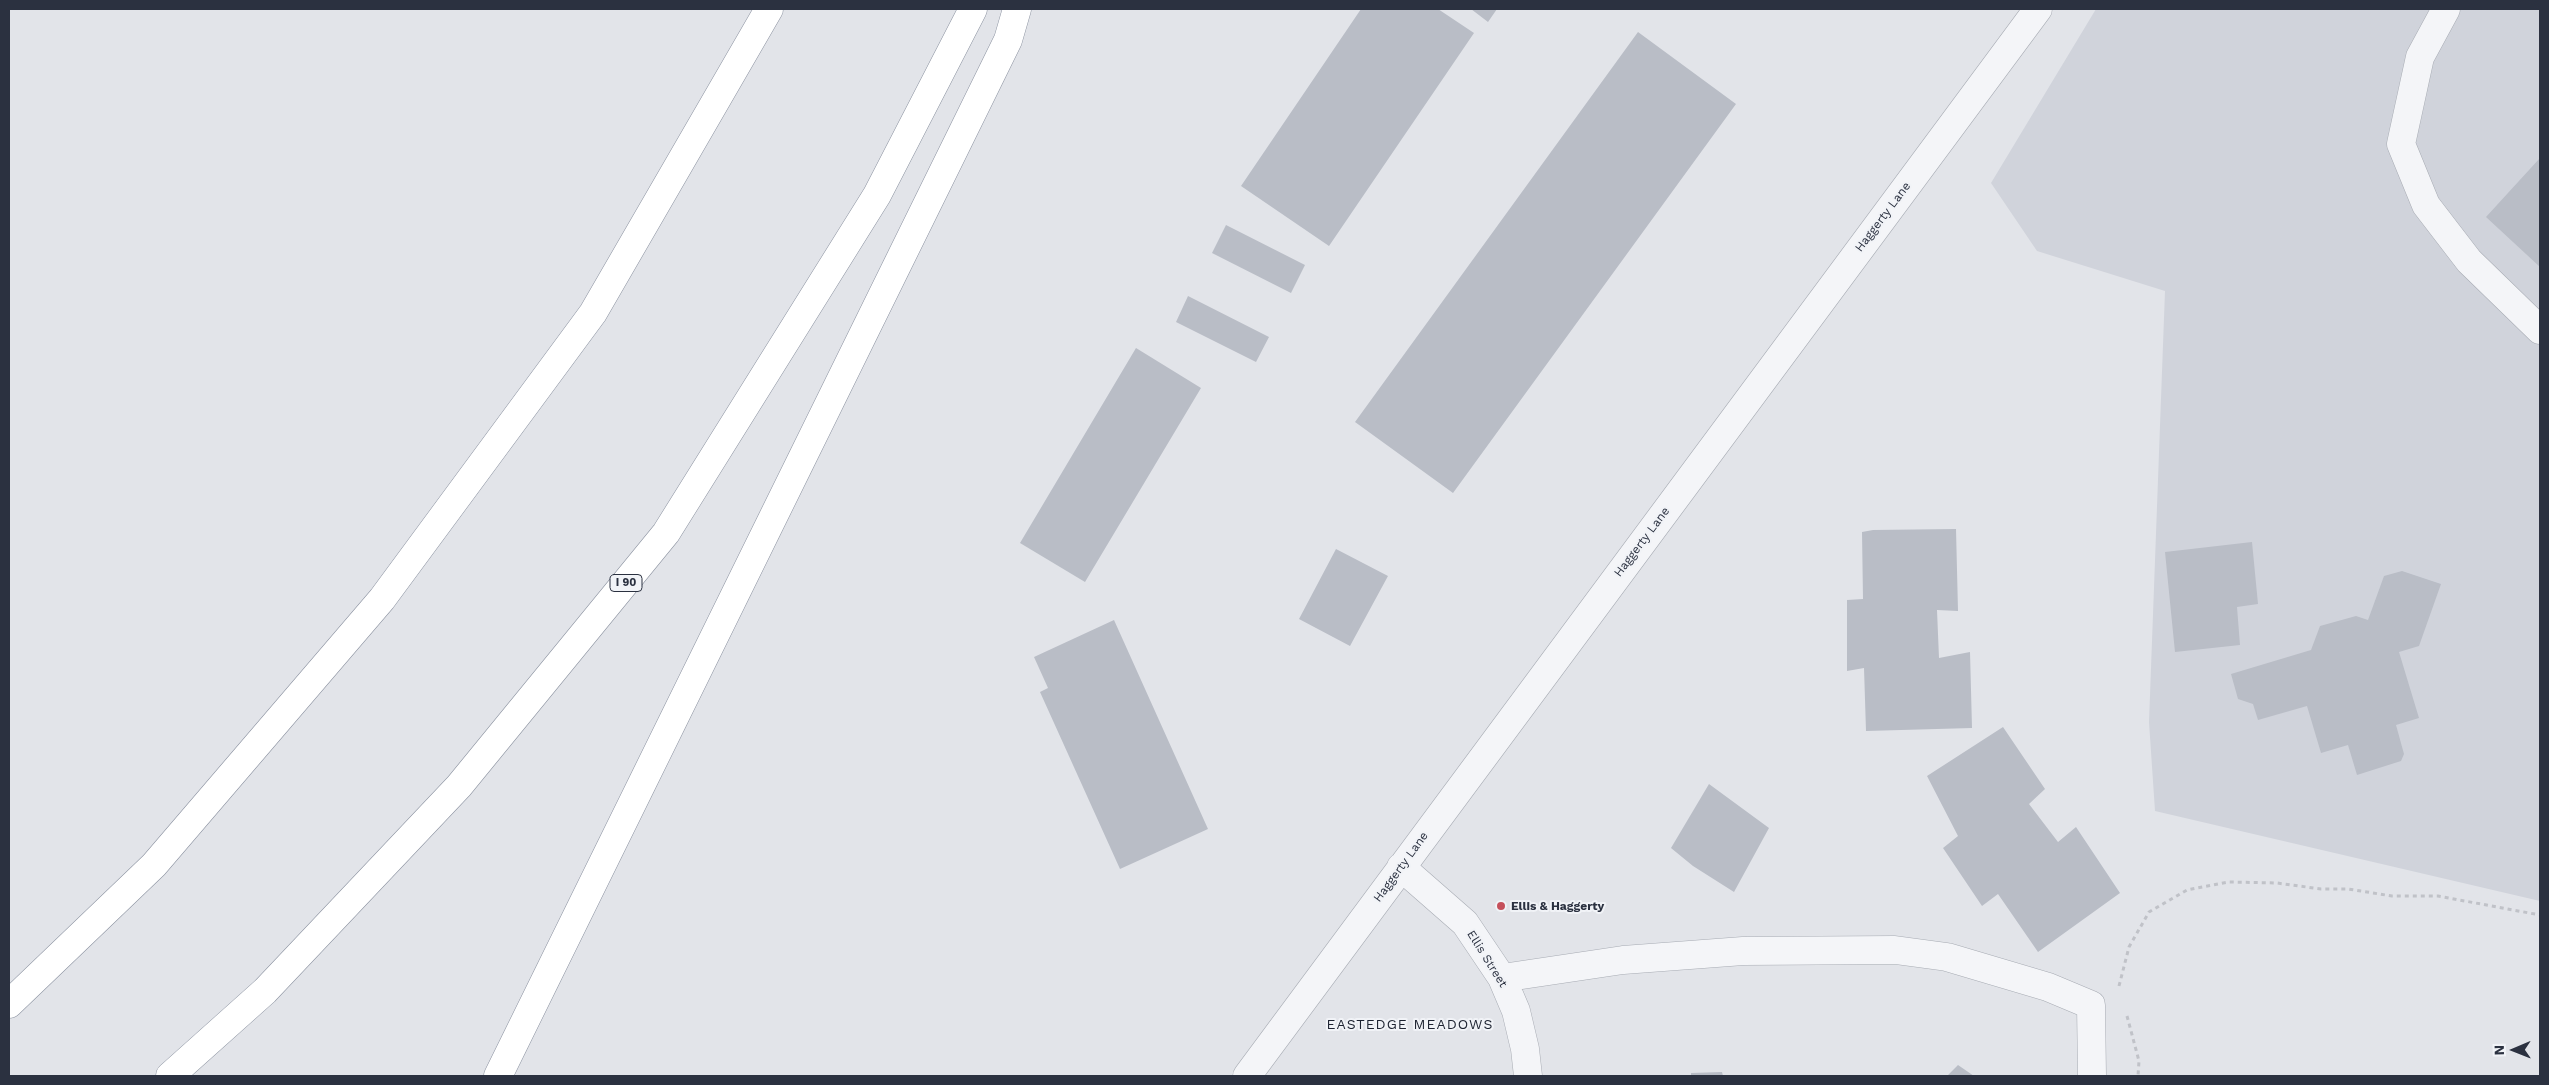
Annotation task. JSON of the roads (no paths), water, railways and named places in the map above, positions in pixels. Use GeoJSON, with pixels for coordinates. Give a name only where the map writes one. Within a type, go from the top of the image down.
{"type":"FeatureCollection","features":[{"type":"Feature","properties":{"kind":"highway"},"geometry":{"type":"LineString","coordinates":[[9,1004],[154,864],[382,599],[593,313],[769,9]]}},
{"type":"Feature","properties":{"kind":"highway","name":"I 90"},"geometry":{"type":"LineString","coordinates":[[170,1076],[265,991],[459,786],[666,534],[877,195],[974,9]]}},
{"type":"Feature","properties":{"kind":"highway"},"geometry":{"type":"LineString","coordinates":[[498,1076],[1008,40],[1017,9]]}},
{"type":"Feature","properties":{"kind":"street","name":"Haggerty Lane"},"geometry":{"type":"LineString","coordinates":[[1247,1076],[2038,9]]}},
{"type":"Feature","properties":{"kind":"street"},"geometry":{"type":"LineString","coordinates":[[2446,9],[2420,56],[2401,144],[2426,205],[2469,261],[2540,330]]}},
{"type":"Feature","properties":{"kind":"street","name":"Ellis Street"},"geometry":{"type":"LineString","coordinates":[[1401,867],[1465,923],[1502,978],[1516,1011],[1525,1049],[1528,1076]]}},
{"type":"Feature","properties":{"kind":"street"},"geometry":{"type":"LineString","coordinates":[[1502,978],[1623,960],[1743,951],[1895,950],[1947,957],[2048,986],[2091,1005],[2092,1076]]}},
{"type":"Feature","properties":{"kind":"place","name":"Ellis & Haggerty"},"geometry":{"type":"Point","coordinates":[1501,906]}},
{"type":"Feature","properties":{"kind":"district","name":"EASTEDGE MEADOWS"},"geometry":{"type":"Point","coordinates":[1410,1025]}}]}
